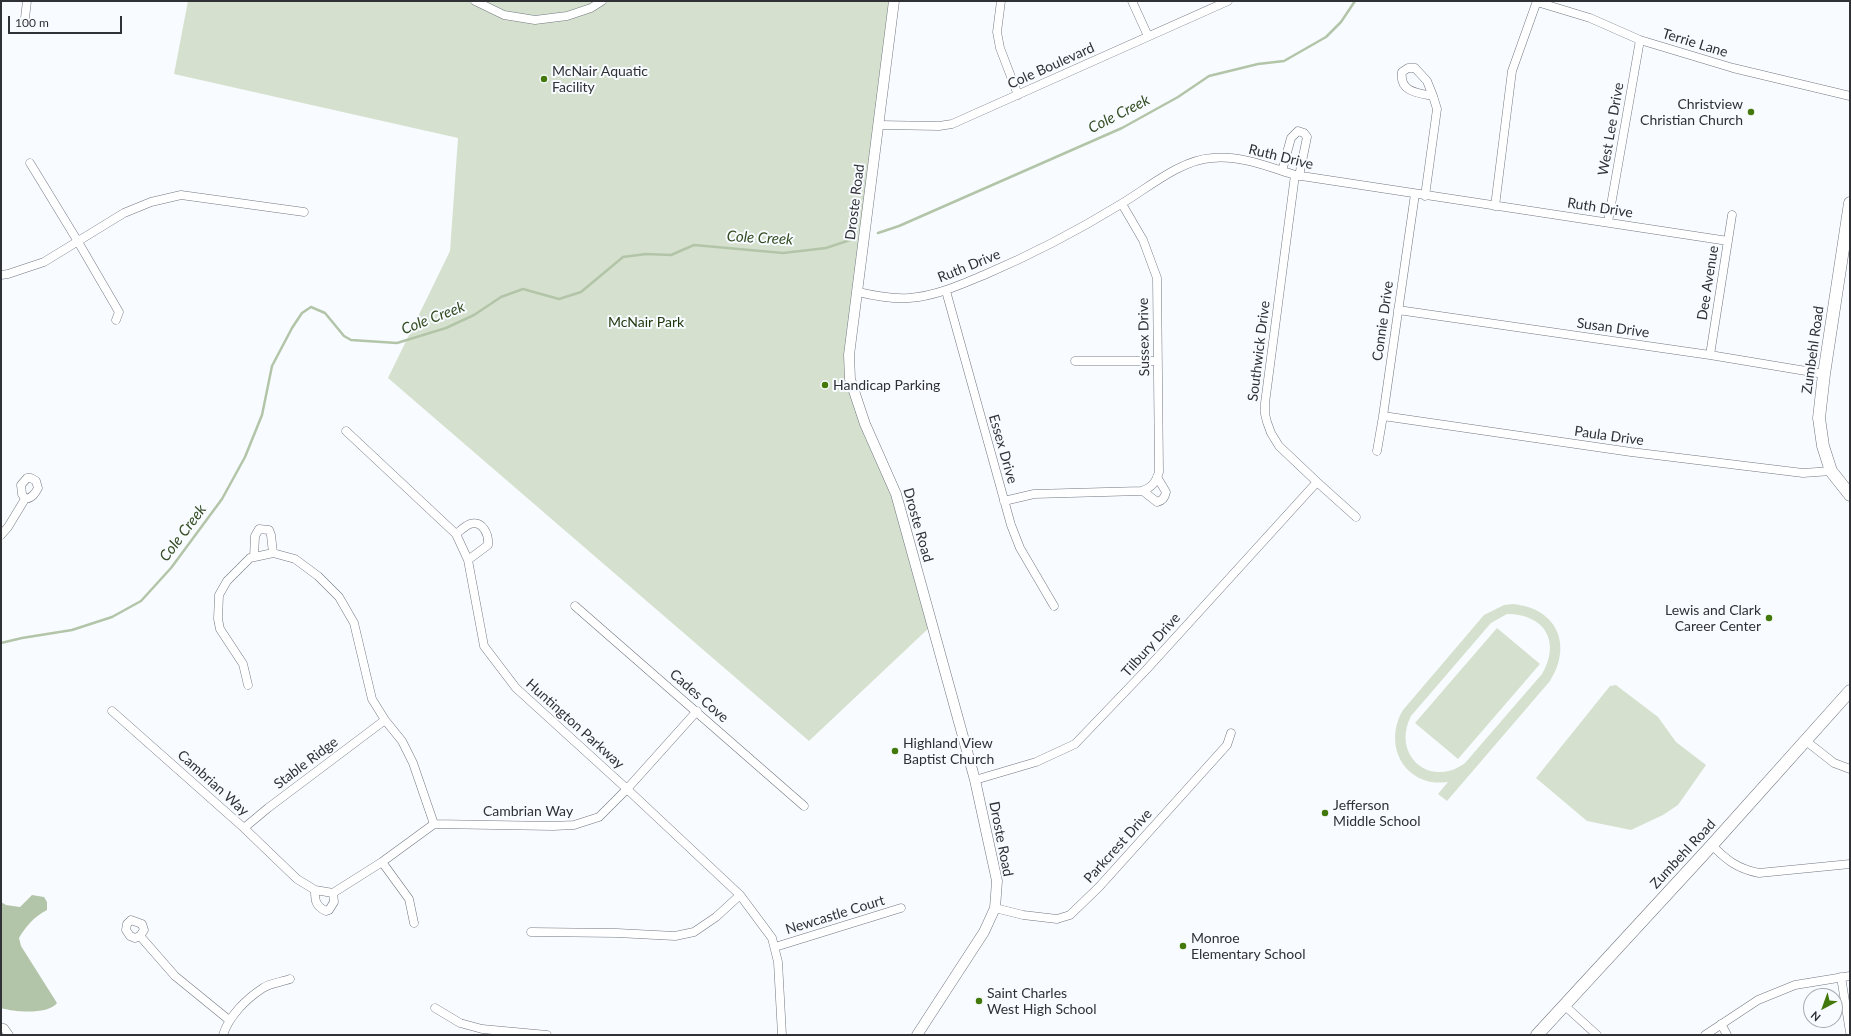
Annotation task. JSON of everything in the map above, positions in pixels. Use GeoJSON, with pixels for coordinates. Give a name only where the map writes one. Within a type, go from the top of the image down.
{"type":"FeatureCollection","features":[{"type":"Feature","properties":{"kind":"main road","name":"Zumbehl Road"},"geometry":{"type":"LineString","coordinates":[[1850,203],[1824,374],[1819,418],[1822,446],[1831,471],[1850,495]]}},
{"type":"Feature","properties":{"kind":"main road","name":"Zumbehl Road"},"geometry":{"type":"LineString","coordinates":[[1537,1035],[1850,692]]}},
{"type":"Feature","properties":{"kind":"street"},"geometry":{"type":"LineString","coordinates":[[26,18],[27,1]]}},
{"type":"Feature","properties":{"kind":"street"},"geometry":{"type":"LineString","coordinates":[[475,1],[504,15],[535,20],[567,16],[591,8],[602,1]]}},
{"type":"Feature","properties":{"kind":"street","name":"Droste Road"},"geometry":{"type":"LineString","coordinates":[[894,1],[850,355],[850,379],[865,424],[896,494],[975,780],[997,881],[995,908],[984,932],[917,1035]]}},
{"type":"Feature","properties":{"kind":"street"},"geometry":{"type":"LineString","coordinates":[[1001,1],[997,32],[1000,48],[1018,95]]}},
{"type":"Feature","properties":{"kind":"street"},"geometry":{"type":"LineString","coordinates":[[1132,1],[1148,36]]}},
{"type":"Feature","properties":{"kind":"street","name":"Cole Boulevard"},"geometry":{"type":"LineString","coordinates":[[879,125],[945,126],[1228,1]]}},
{"type":"Feature","properties":{"kind":"street"},"geometry":{"type":"LineString","coordinates":[[1495,206],[1512,71],[1537,1]]}},
{"type":"Feature","properties":{"kind":"street","name":"Terrie Lane"},"geometry":{"type":"LineString","coordinates":[[1537,1],[1590,18],[1640,40],[1742,71],[1850,96]]}},
{"type":"Feature","properties":{"kind":"street","name":"West Lee Drive"},"geometry":{"type":"LineString","coordinates":[[1608,222],[1640,40]]}},
{"type":"Feature","properties":{"kind":"street"},"geometry":{"type":"LineString","coordinates":[[1425,196],[1437,108],[1433,96]]}},
{"type":"Feature","properties":{"kind":"street","name":"Southwick Drive"},"geometry":{"type":"LineString","coordinates":[[1282,171],[1291,138],[1298,131],[1304,133],[1307,137],[1297,176],[1264,403],[1264,414],[1271,433],[1279,446],[1356,517]]}},
{"type":"Feature","properties":{"kind":"street","name":"Ruth Drive"},"geometry":{"type":"LineString","coordinates":[[858,292],[878,296],[910,298],[946,291],[1025,258],[1122,204],[1163,176],[1187,165],[1211,158],[1248,161],[1297,176],[1728,241]]}},
{"type":"Feature","properties":{"kind":"street"},"geometry":{"type":"LineString","coordinates":[[30,163],[119,312],[116,320]]}},
{"type":"Feature","properties":{"kind":"street","name":"Connie Drive"},"geometry":{"type":"LineString","coordinates":[[1377,451],[1415,194]]}},
{"type":"Feature","properties":{"kind":"street"},"geometry":{"type":"LineString","coordinates":[[1,275],[44,262],[77,240],[124,213],[151,202],[181,195],[304,212]]}},
{"type":"Feature","properties":{"kind":"street","name":"Sussex Drive"},"geometry":{"type":"LineString","coordinates":[[1122,204],[1143,240],[1157,278],[1158,477],[1166,492],[1165,496],[1160,502],[1157,502],[1150,499],[1143,491]]}},
{"type":"Feature","properties":{"kind":"street","name":"Dee Avenue"},"geometry":{"type":"LineString","coordinates":[[1710,355],[1732,215]]}},
{"type":"Feature","properties":{"kind":"street","name":"Essex Drive"},"geometry":{"type":"LineString","coordinates":[[946,291],[1004,501],[1020,548],[1054,606]]}},
{"type":"Feature","properties":{"kind":"street","name":"Susan Drive"},"geometry":{"type":"LineString","coordinates":[[1398,310],[1710,355],[1824,374]]}},
{"type":"Feature","properties":{"kind":"street"},"geometry":{"type":"LineString","coordinates":[[1075,361],[1157,361]]}},
{"type":"Feature","properties":{"kind":"street","name":"Paula Drive"},"geometry":{"type":"LineString","coordinates":[[1383,416],[1631,452],[1803,473],[1831,471]]}},
{"type":"Feature","properties":{"kind":"street","name":"Huntington Parkway"},"geometry":{"type":"LineString","coordinates":[[346,431],[456,534],[468,560],[484,646],[516,688],[740,895],[772,938],[778,962],[782,1035]]}},
{"type":"Feature","properties":{"kind":"street"},"geometry":{"type":"LineString","coordinates":[[1004,501],[1034,494],[1143,491],[1153,486],[1158,477]]}},
{"type":"Feature","properties":{"kind":"street","name":"Tilbury Drive"},"geometry":{"type":"LineString","coordinates":[[975,780],[1036,762],[1075,744],[1146,670],[1317,482]]}},
{"type":"Feature","properties":{"kind":"street"},"geometry":{"type":"LineString","coordinates":[[1,535],[18,512],[25,499]]}},
{"type":"Feature","properties":{"kind":"street"},"geometry":{"type":"LineString","coordinates":[[456,534],[468,525],[475,524],[482,527],[487,533],[489,538],[488,545],[468,560]]}},
{"type":"Feature","properties":{"kind":"street"},"geometry":{"type":"LineString","coordinates":[[254,557],[255,536],[259,529],[269,530],[272,535],[273,553]]}},
{"type":"Feature","properties":{"kind":"street"},"geometry":{"type":"LineString","coordinates":[[248,685],[243,664],[220,629],[218,619],[219,595],[227,582],[250,558],[273,553],[295,559],[318,576],[339,597],[354,623],[372,698],[385,720],[402,741],[413,763],[434,824],[382,862],[333,892],[334,902],[329,910],[318,906],[315,900],[315,890]]}},
{"type":"Feature","properties":{"kind":"street","name":"Cades Cove"},"geometry":{"type":"LineString","coordinates":[[576,606],[804,806]]}},
{"type":"Feature","properties":{"kind":"street","name":"Cambrian Way"},"geometry":{"type":"LineString","coordinates":[[112,711],[244,828],[297,879],[315,890],[333,892]]}},
{"type":"Feature","properties":{"kind":"street","name":"Cambrian Way"},"geometry":{"type":"LineString","coordinates":[[434,824],[553,826],[574,825],[599,817],[627,789],[697,711]]}},
{"type":"Feature","properties":{"kind":"street","name":"Stable Ridge"},"geometry":{"type":"LineString","coordinates":[[244,828],[268,808],[385,720]]}},
{"type":"Feature","properties":{"kind":"street","name":"Parkcrest Drive"},"geometry":{"type":"LineString","coordinates":[[995,908],[1023,915],[1054,919],[1070,915],[1099,887],[1227,745],[1231,733]]}},
{"type":"Feature","properties":{"kind":"street"},"geometry":{"type":"LineString","coordinates":[[1806,741],[1834,763],[1850,769]]}},
{"type":"Feature","properties":{"kind":"street"},"geometry":{"type":"LineString","coordinates":[[1712,845],[1727,861],[1745,871],[1759,873],[1850,864]]}},
{"type":"Feature","properties":{"kind":"street"},"geometry":{"type":"LineString","coordinates":[[382,862],[409,900],[414,923]]}},
{"type":"Feature","properties":{"kind":"street"},"geometry":{"type":"LineString","coordinates":[[531,932],[617,933],[675,936],[694,932],[716,917],[740,895]]}},
{"type":"Feature","properties":{"kind":"street","name":"Newcastle Court"},"geometry":{"type":"LineString","coordinates":[[775,947],[901,908]]}},
{"type":"Feature","properties":{"kind":"street"},"geometry":{"type":"LineString","coordinates":[[140,936],[175,976],[229,1020]]}},
{"type":"Feature","properties":{"kind":"street"},"geometry":{"type":"LineString","coordinates":[[1705,1035],[1758,1000],[1789,987],[1850,976]]}},
{"type":"Feature","properties":{"kind":"street"},"geometry":{"type":"LineString","coordinates":[[1841,977],[1850,1032]]}},
{"type":"Feature","properties":{"kind":"street"},"geometry":{"type":"LineString","coordinates":[[223,1035],[229,1020],[245,1003],[264,987],[290,979]]}},
{"type":"Feature","properties":{"kind":"street"},"geometry":{"type":"LineString","coordinates":[[1564,1005],[1597,1035]]}},
{"type":"Feature","properties":{"kind":"street"},"geometry":{"type":"LineString","coordinates":[[435,1008],[460,1023],[482,1029],[505,1034],[547,1035]]}},
{"type":"Feature","properties":{"kind":"street"},"geometry":{"type":"LineString","coordinates":[[1721,1024],[1727,1035]]}},
{"type":"Feature","properties":{"kind":"street"},"geometry":{"type":"LineString","coordinates":[[1,1028],[4,1028],[9,1035]]}},
{"type":"Feature","properties":{"kind":"green space","name":"McNair Park"},"geometry":{"type":"Polygon","coordinates":[[[188,1],[891,1],[850,379],[896,494],[931,626],[809,741],[388,378],[450,251],[458,138],[174,74],[188,1]]]}},
{"type":"Feature","properties":{"kind":"green space"},"geometry":{"type":"Polygon","coordinates":[[[1513,604],[1528,607],[1541,613],[1550,621],[1557,630],[1560,642],[1560,654],[1557,668],[1550,681],[1447,801],[1438,794],[1448,782],[1430,782],[1424,780],[1414,775],[1406,768],[1400,759],[1395,740],[1398,719],[1403,710],[1484,615],[1504,605],[1513,604]],[[1507,614],[1491,623],[1411,716],[1406,730],[1406,743],[1410,755],[1417,764],[1427,770],[1439,772],[1452,770],[1465,763],[1542,674],[1548,662],[1550,651],[1546,632],[1540,625],[1531,619],[1520,615],[1507,614]]]}},
{"type":"Feature","properties":{"kind":"green space"},"geometry":{"type":"Polygon","coordinates":[[[1497,628],[1540,664],[1458,759],[1415,723],[1497,628]]]}},
{"type":"Feature","properties":{"kind":"green space"},"geometry":{"type":"Polygon","coordinates":[[[1616,685],[1658,717],[1676,742],[1706,765],[1678,805],[1663,815],[1631,830],[1587,821],[1536,778],[1610,686],[1616,685]]]}},
{"type":"Feature","properties":{"kind":"shaded area"},"geometry":{"type":"Polygon","coordinates":[[[32,895],[44,897],[47,902],[47,910],[31,922],[19,938],[21,946],[57,1003],[53,1007],[39,1011],[14,1011],[1,1008],[1,902],[6,905],[20,907],[32,895]]]}},
{"type":"Feature","properties":{"kind":"waterway","name":"Cole Creek"},"geometry":{"type":"LineString","coordinates":[[878,233],[899,226],[1122,128],[1178,97],[1209,76],[1258,64],[1284,61],[1326,37],[1341,22],[1355,1]]}},
{"type":"Feature","properties":{"kind":"waterway","name":"Cole Creek"},"geometry":{"type":"LineString","coordinates":[[1,643],[72,630],[112,617],[141,601],[171,568],[222,499],[245,457],[262,415],[272,366],[292,328],[302,313],[311,307],[325,313],[344,336],[351,340],[397,343],[446,328],[474,315],[501,297],[523,289],[559,299],[581,292],[623,257],[646,254],[671,255],[694,245],[783,253],[826,248],[853,239]]}},
{"type":"Feature","properties":{"kind":"place","name":"McNair Aquatic Facility"},"geometry":{"type":"Point","coordinates":[544,79]}},
{"type":"Feature","properties":{"kind":"place","name":"Christview Christian Church"},"geometry":{"type":"Point","coordinates":[1751,112]}},
{"type":"Feature","properties":{"kind":"place","name":"Handicap Parking"},"geometry":{"type":"Point","coordinates":[825,385]}},
{"type":"Feature","properties":{"kind":"place","name":"Lewis and Clark Career Center"},"geometry":{"type":"Point","coordinates":[1769,618]}},
{"type":"Feature","properties":{"kind":"place","name":"Highland View Baptist Church"},"geometry":{"type":"Point","coordinates":[895,751]}},
{"type":"Feature","properties":{"kind":"place","name":"Jefferson Middle School"},"geometry":{"type":"Point","coordinates":[1325,813]}},
{"type":"Feature","properties":{"kind":"place","name":"Monroe Elementary School"},"geometry":{"type":"Point","coordinates":[1183,946]}},
{"type":"Feature","properties":{"kind":"place","name":"Saint Charles West High School"},"geometry":{"type":"Point","coordinates":[979,1001]}}]}
